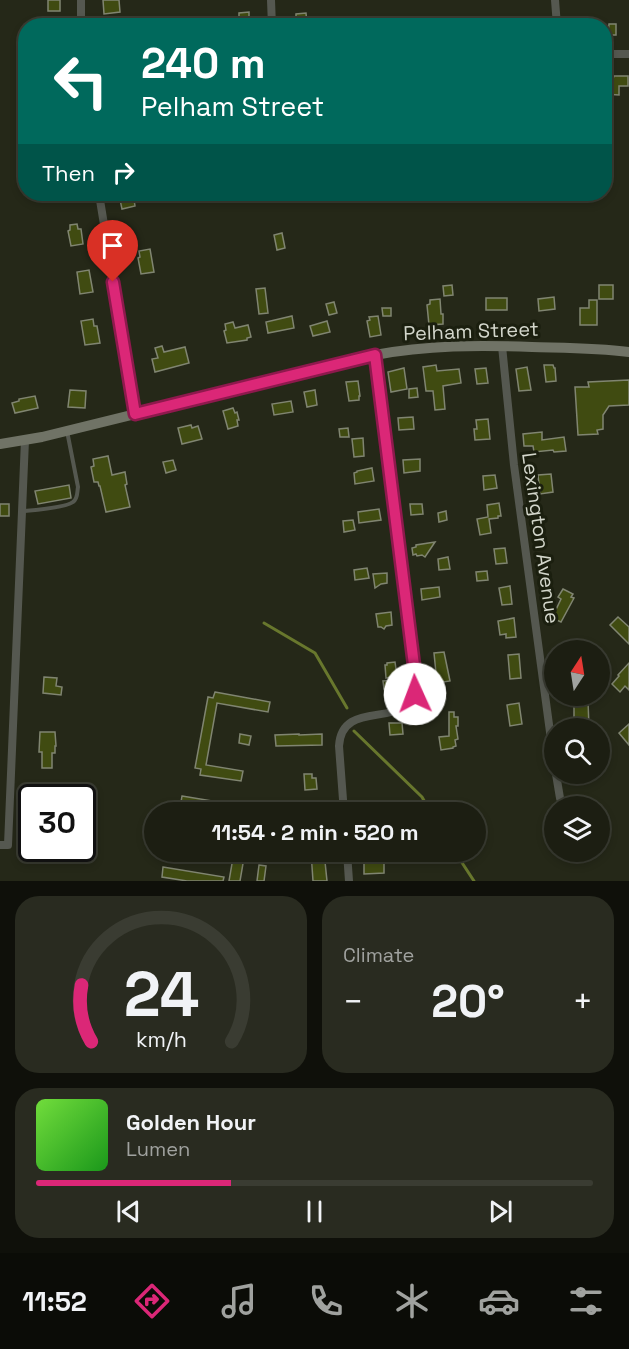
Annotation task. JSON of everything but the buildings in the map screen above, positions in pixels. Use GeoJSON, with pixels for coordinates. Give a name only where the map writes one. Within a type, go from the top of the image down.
{"type":"FeatureCollection","features":[{"type":"Feature","properties":{"kind":"street"},"geometry":{"type":"LineString","coordinates":[[81,0],[81,18]]}},
{"type":"Feature","properties":{"kind":"street"},"geometry":{"type":"LineString","coordinates":[[271,0],[272,18]]}},
{"type":"Feature","properties":{"kind":"street"},"geometry":{"type":"LineString","coordinates":[[555,0],[556,18]]}},
{"type":"Feature","properties":{"kind":"street"},"geometry":{"type":"LineString","coordinates":[[612,54],[629,54]]}},
{"type":"Feature","properties":{"kind":"street"},"geometry":{"type":"LineString","coordinates":[[100,201],[135,414]]}},
{"type":"Feature","properties":{"kind":"street","name":"Pelham Street"},"geometry":{"type":"LineString","coordinates":[[0,444],[67,431],[375,355],[424,348],[502,346],[629,352]]}},
{"type":"Feature","properties":{"kind":"street","name":"Lexington Avenue"},"geometry":{"type":"LineString","coordinates":[[502,346],[514,465],[548,718]]}},
{"type":"Feature","properties":{"kind":"street"},"geometry":{"type":"LineString","coordinates":[[343,802],[339,746],[342,734],[349,723],[357,719],[401,710],[413,698],[416,685],[375,355]]}},
{"type":"Feature","properties":{"kind":"street"},"geometry":{"type":"LineString","coordinates":[[4,845],[25,440]]}},
{"type":"Feature","properties":{"kind":"street"},"geometry":{"type":"LineString","coordinates":[[348,862],[349,881]]}},
{"type":"Feature","properties":{"kind":"lane"},"geometry":{"type":"LineString","coordinates":[[22,511],[55,507],[73,502],[77,497],[78,488],[67,431]]}},
{"type":"Feature","properties":{"kind":"waterway"},"geometry":{"type":"LineString","coordinates":[[264,623],[315,653],[347,708]]}},
{"type":"Feature","properties":{"kind":"waterway"},"geometry":{"type":"LineString","coordinates":[[354,731],[425,802]]}},
{"type":"Feature","properties":{"kind":"waterway"},"geometry":{"type":"LineString","coordinates":[[462,862],[474,881]]}},
{"type":"Feature","properties":{"kind":"route"},"geometry":{"type":"LineString","coordinates":[[113,282],[135,414],[375,355],[416,681],[415,694]]}}]}
